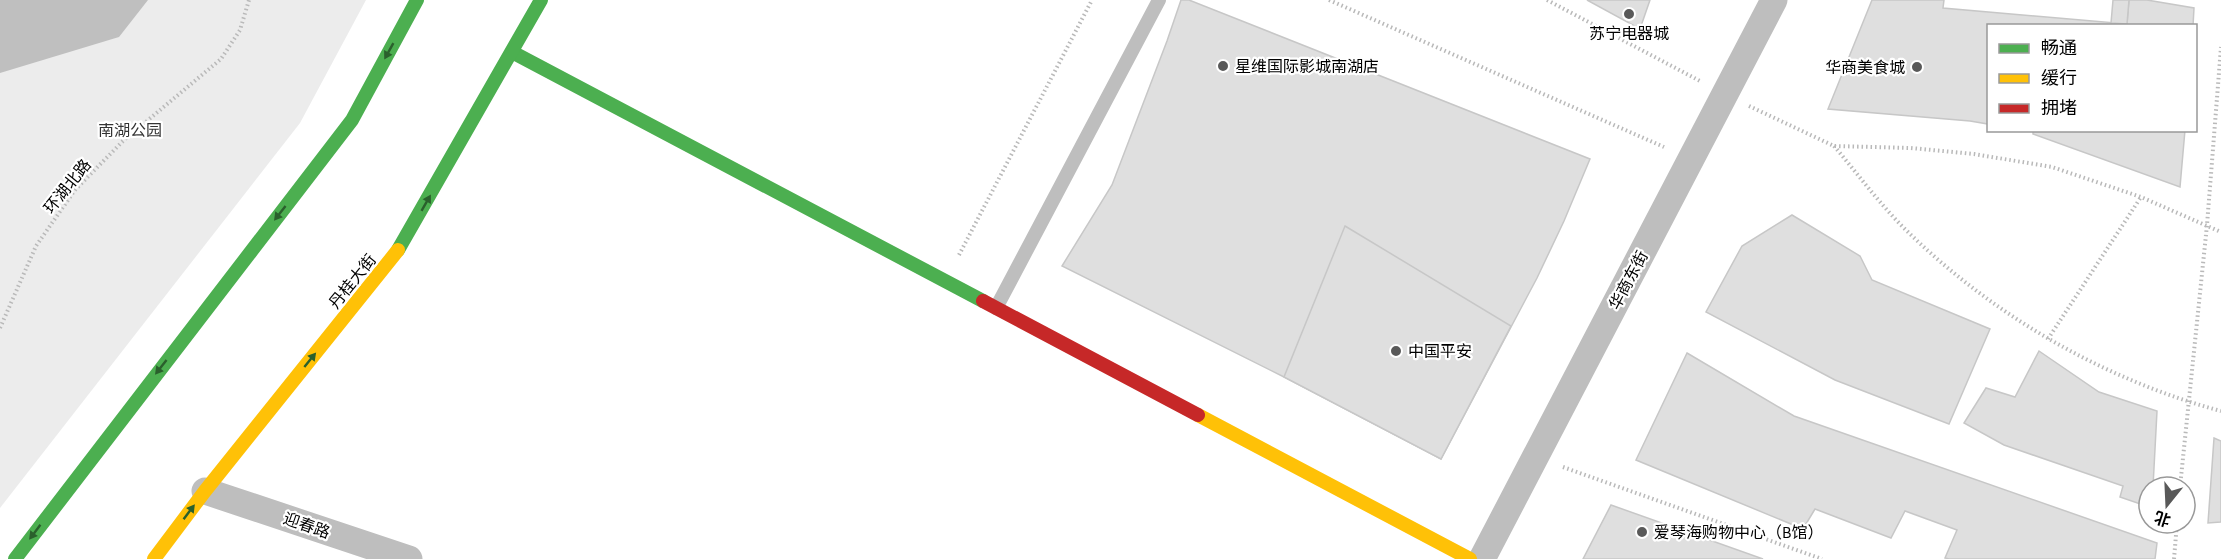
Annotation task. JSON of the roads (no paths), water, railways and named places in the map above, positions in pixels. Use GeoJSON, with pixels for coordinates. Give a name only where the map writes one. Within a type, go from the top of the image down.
{"type":"FeatureCollection","features":[{"type":"Feature","properties":{"kind":"main road"},"geometry":{"type":"LineString","coordinates":[[15,559],[352,120],[417,0]]}},
{"type":"Feature","properties":{"kind":"main road","name":"丹桂大街"},"geometry":{"type":"LineString","coordinates":[[154,559],[205,490],[403,244],[541,0]]}},
{"type":"Feature","properties":{"kind":"main road"},"geometry":{"type":"LineString","coordinates":[[512,52],[1470,559]]}},
{"type":"Feature","properties":{"kind":"street","name":"华商东街"},"geometry":{"type":"LineString","coordinates":[[1482,559],[1774,0]]}},
{"type":"Feature","properties":{"kind":"street","name":"迎春路"},"geometry":{"type":"LineString","coordinates":[[205,490],[409,559]]}},
{"type":"Feature","properties":{"kind":"lane"},"geometry":{"type":"LineString","coordinates":[[996,308],[1160,0]]}},
{"type":"Feature","properties":{"kind":"place","name":"苏宁电器城"},"geometry":{"type":"Point","coordinates":[1629,14]}},
{"type":"Feature","properties":{"kind":"place","name":"星维国际影城南湖店"},"geometry":{"type":"Point","coordinates":[1223,66]}},
{"type":"Feature","properties":{"kind":"place","name":"华商美食城"},"geometry":{"type":"Point","coordinates":[1917,67]}},
{"type":"Feature","properties":{"kind":"place","name":"中国平安"},"geometry":{"type":"Point","coordinates":[1396,351]}},
{"type":"Feature","properties":{"kind":"place","name":"爱琴海购物中心（B馆）"},"geometry":{"type":"Point","coordinates":[1642,532]}},
{"type":"Feature","properties":{"kind":"park label","name":"南湖公园"},"geometry":{"type":"Point","coordinates":[130,130]}}]}
